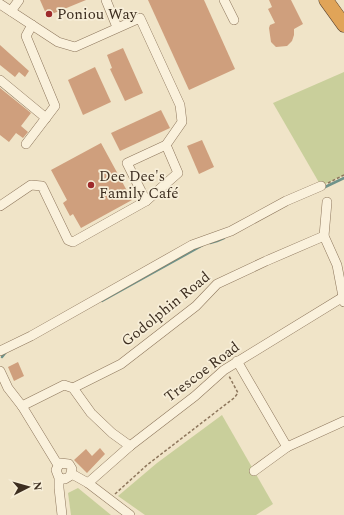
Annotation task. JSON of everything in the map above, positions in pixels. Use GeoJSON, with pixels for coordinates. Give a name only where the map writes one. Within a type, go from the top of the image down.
{"type":"FeatureCollection","features":[{"type":"Feature","properties":{"kind":"highway"},"geometry":{"type":"LineString","coordinates":[[326,0],[344,25]]}},
{"type":"Feature","properties":{"kind":"street"},"geometry":{"type":"LineString","coordinates":[[11,11],[19,0]]}},
{"type":"Feature","properties":{"kind":"street"},"geometry":{"type":"LineString","coordinates":[[106,0],[117,27]]}},
{"type":"Feature","properties":{"kind":"street"},"geometry":{"type":"LineString","coordinates":[[224,0],[234,20]]}},
{"type":"Feature","properties":{"kind":"street"},"geometry":{"type":"LineString","coordinates":[[0,4],[58,42],[75,47],[140,18],[180,105],[182,122],[166,145],[127,163],[146,201]]}},
{"type":"Feature","properties":{"kind":"street"},"geometry":{"type":"LineString","coordinates":[[26,144],[55,106],[26,36],[32,25]]}},
{"type":"Feature","properties":{"kind":"street"},"geometry":{"type":"LineString","coordinates":[[0,80],[46,118]]}},
{"type":"Feature","properties":{"kind":"street"},"geometry":{"type":"LineString","coordinates":[[0,206],[31,185],[42,186],[68,240],[73,242],[146,201],[178,173],[166,145]]}},
{"type":"Feature","properties":{"kind":"street"},"geometry":{"type":"LineString","coordinates":[[0,351],[31,336],[192,245],[231,231],[286,201],[321,186]]}},
{"type":"Feature","properties":{"kind":"street"},"geometry":{"type":"LineString","coordinates":[[327,202],[324,236],[337,265],[343,299]]}},
{"type":"Feature","properties":{"kind":"street","name":"Godolphin Road"},"geometry":{"type":"LineString","coordinates":[[73,388],[121,364],[196,306],[217,284],[324,236]]}},
{"type":"Feature","properties":{"kind":"street","name":"Trescoe Road"},"geometry":{"type":"LineString","coordinates":[[88,483],[130,446],[195,396],[224,370],[343,299]]}},
{"type":"Feature","properties":{"kind":"street"},"geometry":{"type":"LineString","coordinates":[[237,361],[287,447]]}},
{"type":"Feature","properties":{"kind":"street"},"geometry":{"type":"LineString","coordinates":[[0,371],[8,388],[22,406],[58,465],[56,473],[59,478],[62,515]]}},
{"type":"Feature","properties":{"kind":"street"},"geometry":{"type":"LineString","coordinates":[[22,406],[64,385],[73,388],[90,413],[112,433],[130,446]]}},
{"type":"Feature","properties":{"kind":"street"},"geometry":{"type":"LineString","coordinates":[[254,472],[287,447],[344,421]]}},
{"type":"Feature","properties":{"kind":"street"},"geometry":{"type":"LineString","coordinates":[[58,465],[63,463],[69,464],[72,469],[72,474]]}},
{"type":"Feature","properties":{"kind":"street"},"geometry":{"type":"LineString","coordinates":[[72,474],[88,483],[130,515]]}},
{"type":"Feature","properties":{"kind":"street"},"geometry":{"type":"LineString","coordinates":[[59,478],[65,479],[72,474]]}},
{"type":"Feature","properties":{"kind":"path"},"geometry":{"type":"LineString","coordinates":[[321,186],[344,175]]}},
{"type":"Feature","properties":{"kind":"path"},"geometry":{"type":"LineString","coordinates":[[110,499],[147,465],[234,398],[238,393],[224,370]]}},
{"type":"Feature","properties":{"kind":"green space"},"geometry":{"type":"Polygon","coordinates":[[[344,72],[344,175],[321,186],[273,103],[344,72]]]}},
{"type":"Feature","properties":{"kind":"green space"},"geometry":{"type":"Polygon","coordinates":[[[222,415],[273,504],[256,515],[145,515],[118,496],[157,463],[222,415]]]}},
{"type":"Feature","properties":{"kind":"green space"},"geometry":{"type":"Polygon","coordinates":[[[78,488],[111,515],[71,515],[68,493],[78,488]]]}},
{"type":"Feature","properties":{"kind":"building"},"geometry":{"type":"Polygon","coordinates":[[[40,0],[86,0],[47,16],[40,0]]]}},
{"type":"Feature","properties":{"kind":"building"},"geometry":{"type":"Polygon","coordinates":[[[148,0],[204,0],[235,69],[189,90],[148,0]]]}},
{"type":"Feature","properties":{"kind":"building"},"geometry":{"type":"Polygon","coordinates":[[[269,0],[291,0],[303,24],[294,29],[292,41],[287,46],[276,47],[271,42],[269,28],[270,25],[275,23],[268,9],[272,7],[269,0]]]}},
{"type":"Feature","properties":{"kind":"building"},"geometry":{"type":"Polygon","coordinates":[[[0,45],[29,71],[25,77],[19,72],[15,77],[0,65],[0,45]]]}},
{"type":"Feature","properties":{"kind":"building"},"geometry":{"type":"Polygon","coordinates":[[[123,48],[143,93],[125,101],[110,69],[112,68],[107,55],[123,48]]]}},
{"type":"Feature","properties":{"kind":"building"},"geometry":{"type":"Polygon","coordinates":[[[95,67],[111,102],[83,115],[68,80],[95,67]]]}},
{"type":"Feature","properties":{"kind":"building"},"geometry":{"type":"Polygon","coordinates":[[[0,88],[31,113],[21,126],[28,132],[23,138],[16,133],[9,142],[0,135],[0,88]]]}},
{"type":"Feature","properties":{"kind":"building"},"geometry":{"type":"Polygon","coordinates":[[[161,110],[170,128],[120,151],[111,133],[161,110]]]}},
{"type":"Feature","properties":{"kind":"building"},"geometry":{"type":"Polygon","coordinates":[[[202,140],[214,167],[199,174],[187,146],[202,140]]]}},
{"type":"Feature","properties":{"kind":"building","name":"Dee Dee's Family Café"},"geometry":{"type":"Polygon","coordinates":[[[101,143],[132,200],[81,228],[73,214],[70,216],[63,203],[67,200],[51,170],[101,143]]]}},
{"type":"Feature","properties":{"kind":"building"},"geometry":{"type":"Polygon","coordinates":[[[18,362],[24,376],[14,381],[8,367],[18,362]]]}},
{"type":"Feature","properties":{"kind":"building"},"geometry":{"type":"Polygon","coordinates":[[[100,448],[105,454],[87,473],[74,460],[86,449],[92,456],[100,448]]]}},
{"type":"Feature","properties":{"kind":"waterway"},"geometry":{"type":"LineString","coordinates":[[323,188],[344,178]]}},
{"type":"Feature","properties":{"kind":"waterway"},"geometry":{"type":"LineString","coordinates":[[210,243],[224,238]]}},
{"type":"Feature","properties":{"kind":"waterway"},"geometry":{"type":"LineString","coordinates":[[102,301],[203,245]]}},
{"type":"Feature","properties":{"kind":"waterway"},"geometry":{"type":"LineString","coordinates":[[2,357],[6,352]]}},
{"type":"Feature","properties":{"kind":"place","name":"Poniou Way"},"geometry":{"type":"Point","coordinates":[49,14]}},
{"type":"Feature","properties":{"kind":"place","name":"Dee Dee's Family Café"},"geometry":{"type":"Point","coordinates":[91,185]}}]}
